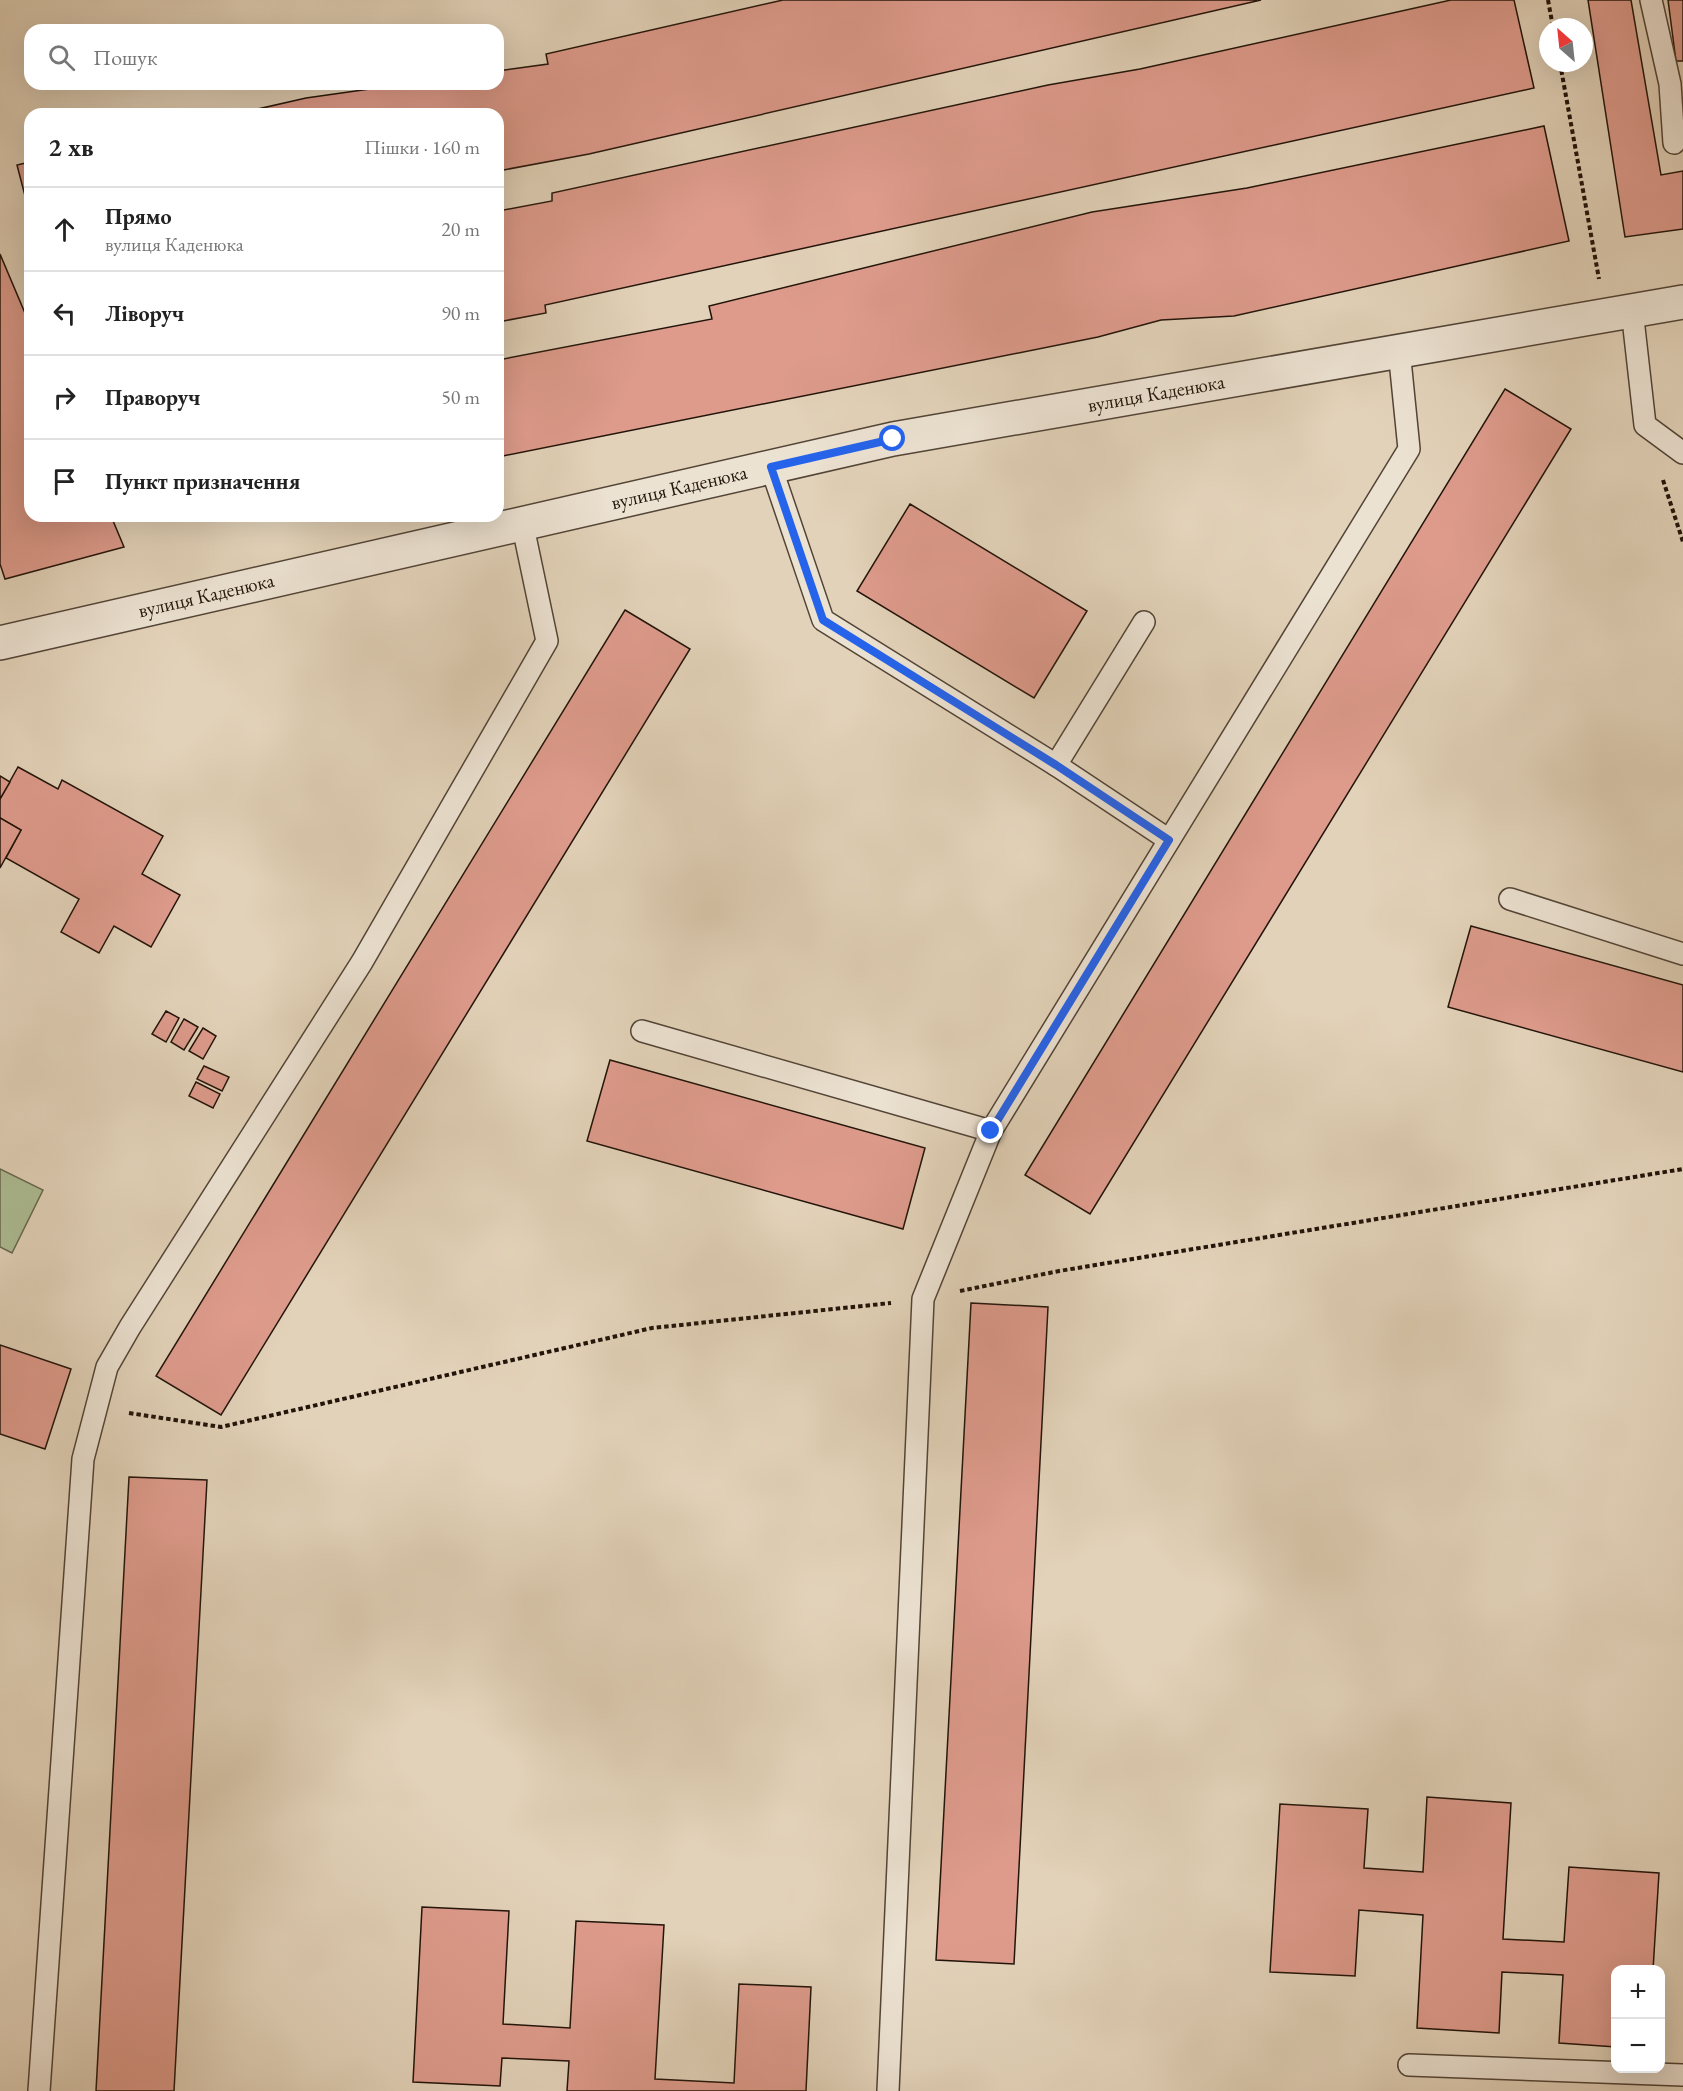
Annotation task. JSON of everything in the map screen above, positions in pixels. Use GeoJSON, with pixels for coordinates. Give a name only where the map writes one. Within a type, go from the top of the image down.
{"type":"FeatureCollection","features":[{"type":"Feature","properties":{"kind":"street","name":"вулиця Каденюка"},"geometry":{"type":"LineString","coordinates":[[0,643],[893,439],[1683,302]]}},
{"type":"Feature","properties":{"kind":"lane"},"geometry":{"type":"LineString","coordinates":[[1651,0],[1676,83],[1674,143]]}},
{"type":"Feature","properties":{"kind":"lane"},"geometry":{"type":"LineString","coordinates":[[1619,313],[1645,425],[1683,453]]}},
{"type":"Feature","properties":{"kind":"lane"},"geometry":{"type":"LineString","coordinates":[[888,2091],[923,1299],[991,1131],[1409,449],[1399,350]]}},
{"type":"Feature","properties":{"kind":"lane"},"geometry":{"type":"LineString","coordinates":[[771,467],[823,620],[1056,765],[1169,840]]}},
{"type":"Feature","properties":{"kind":"lane"},"geometry":{"type":"LineString","coordinates":[[39,2091],[83,1459],[107,1367],[362,962],[547,641],[522,522]]}},
{"type":"Feature","properties":{"kind":"lane"},"geometry":{"type":"LineString","coordinates":[[1056,765],[1144,622]]}},
{"type":"Feature","properties":{"kind":"lane"},"geometry":{"type":"LineString","coordinates":[[1510,899],[1683,954]]}},
{"type":"Feature","properties":{"kind":"lane"},"geometry":{"type":"LineString","coordinates":[[642,1031],[991,1131]]}},
{"type":"Feature","properties":{"kind":"lane"},"geometry":{"type":"LineString","coordinates":[[1409,2065],[1683,2075]]}},
{"type":"Feature","properties":{"kind":"path"},"geometry":{"type":"LineString","coordinates":[[1548,0],[1551,18]]}},
{"type":"Feature","properties":{"kind":"path"},"geometry":{"type":"LineString","coordinates":[[1562,72],[1619,313]]}},
{"type":"Feature","properties":{"kind":"path"},"geometry":{"type":"LineString","coordinates":[[1645,425],[1683,542]]}},
{"type":"Feature","properties":{"kind":"green space"},"geometry":{"type":"Polygon","coordinates":[[[0,1169],[43,1190],[12,1253],[0,1247],[0,1169]]]}},
{"type":"Feature","properties":{"kind":"building"},"geometry":{"type":"Polygon","coordinates":[[[783,0],[1261,0],[589,154],[504,170],[504,108],[262,108],[306,98],[363,90],[504,90],[504,70],[548,64],[546,54],[783,0]]]}},
{"type":"Feature","properties":{"kind":"building"},"geometry":{"type":"Polygon","coordinates":[[[1451,0],[1514,0],[1534,88],[545,305],[546,313],[504,321],[504,210],[552,201],[552,193],[1048,85],[1140,69],[1451,0]]]}},
{"type":"Feature","properties":{"kind":"building"},"geometry":{"type":"Polygon","coordinates":[[[1588,0],[1631,0],[1661,175],[1683,171],[1683,229],[1625,237],[1593,32],[1593,18],[1591,18],[1588,0]]]}},
{"type":"Feature","properties":{"kind":"building"},"geometry":{"type":"Polygon","coordinates":[[[1668,0],[1683,0],[1683,61],[1676,61],[1668,0]]]}},
{"type":"Feature","properties":{"kind":"building"},"geometry":{"type":"Polygon","coordinates":[[[1544,126],[1569,241],[1234,316],[1161,320],[1098,337],[504,456],[504,359],[712,319],[709,306],[1092,212],[1247,188],[1544,126]]]}},
{"type":"Feature","properties":{"kind":"building"},"geometry":{"type":"Polygon","coordinates":[[[24,163],[24,192],[17,165],[24,163]]]}},
{"type":"Feature","properties":{"kind":"building"},"geometry":{"type":"Polygon","coordinates":[[[0,254],[24,311],[24,522],[114,522],[124,547],[5,579],[0,564],[0,254]]]}},
{"type":"Feature","properties":{"kind":"building"},"geometry":{"type":"Polygon","coordinates":[[[1505,389],[1571,429],[1090,1214],[1025,1175],[1505,389]]]}},
{"type":"Feature","properties":{"kind":"building"},"geometry":{"type":"Polygon","coordinates":[[[910,504],[1087,611],[1034,698],[857,591],[910,504]]]}},
{"type":"Feature","properties":{"kind":"building"},"geometry":{"type":"Polygon","coordinates":[[[625,610],[690,649],[221,1415],[156,1376],[625,610]]]}},
{"type":"Feature","properties":{"kind":"building"},"geometry":{"type":"Polygon","coordinates":[[[18,767],[58,789],[62,780],[163,836],[142,874],[180,895],[151,947],[114,926],[99,953],[61,932],[79,899],[6,858],[21,830],[0,818],[0,799],[18,767]]]}},
{"type":"Feature","properties":{"kind":"building"},"geometry":{"type":"Polygon","coordinates":[[[0,776],[10,782],[0,799],[0,776]]]}},
{"type":"Feature","properties":{"kind":"building"},"geometry":{"type":"Polygon","coordinates":[[[0,818],[21,830],[0,868],[0,818]]]}},
{"type":"Feature","properties":{"kind":"building"},"geometry":{"type":"Polygon","coordinates":[[[1471,926],[1683,985],[1683,1072],[1448,1007],[1471,926]]]}},
{"type":"Feature","properties":{"kind":"building"},"geometry":{"type":"Polygon","coordinates":[[[166,1011],[179,1018],[166,1042],[152,1034],[166,1011]]]}},
{"type":"Feature","properties":{"kind":"building"},"geometry":{"type":"Polygon","coordinates":[[[184,1019],[198,1027],[184,1050],[171,1042],[184,1019]]]}},
{"type":"Feature","properties":{"kind":"building"},"geometry":{"type":"Polygon","coordinates":[[[203,1028],[216,1036],[203,1059],[189,1051],[203,1028]]]}},
{"type":"Feature","properties":{"kind":"building"},"geometry":{"type":"Polygon","coordinates":[[[610,1060],[925,1148],[903,1229],[587,1141],[610,1060]]]}},
{"type":"Feature","properties":{"kind":"building"},"geometry":{"type":"Polygon","coordinates":[[[204,1066],[229,1077],[222,1091],[197,1079],[204,1066]]]}},
{"type":"Feature","properties":{"kind":"building"},"geometry":{"type":"Polygon","coordinates":[[[196,1082],[220,1094],[213,1108],[189,1096],[196,1082]]]}},
{"type":"Feature","properties":{"kind":"building"},"geometry":{"type":"Polygon","coordinates":[[[971,1303],[1048,1307],[1014,1964],[936,1960],[971,1303]]]}},
{"type":"Feature","properties":{"kind":"building"},"geometry":{"type":"Polygon","coordinates":[[[0,1345],[71,1369],[45,1449],[0,1434],[0,1345]]]}},
{"type":"Feature","properties":{"kind":"building"},"geometry":{"type":"Polygon","coordinates":[[[129,1477],[207,1480],[174,2091],[96,2091],[129,1477]]]}},
{"type":"Feature","properties":{"kind":"building"},"geometry":{"type":"Polygon","coordinates":[[[1427,1797],[1511,1803],[1503,1939],[1564,1942],[1569,1867],[1659,1873],[1653,1965],[1611,1965],[1611,2047],[1559,2043],[1563,1975],[1502,1972],[1499,2033],[1417,2028],[1423,1915],[1359,1910],[1355,1976],[1270,1972],[1280,1804],[1368,1809],[1364,1868],[1423,1872],[1427,1797]]]}},
{"type":"Feature","properties":{"kind":"building"},"geometry":{"type":"Polygon","coordinates":[[[422,1907],[509,1911],[503,2024],[570,2028],[576,1921],[664,1925],[655,2079],[734,2083],[739,1984],[811,1987],[806,2091],[567,2091],[569,2061],[502,2058],[500,2086],[413,2082],[422,1907]]]}},
{"type":"Feature","properties":{"kind":"route"},"geometry":{"type":"LineString","coordinates":[[893,439],[771,467],[823,620],[1056,765],[1169,840],[991,1131]]}}]}
